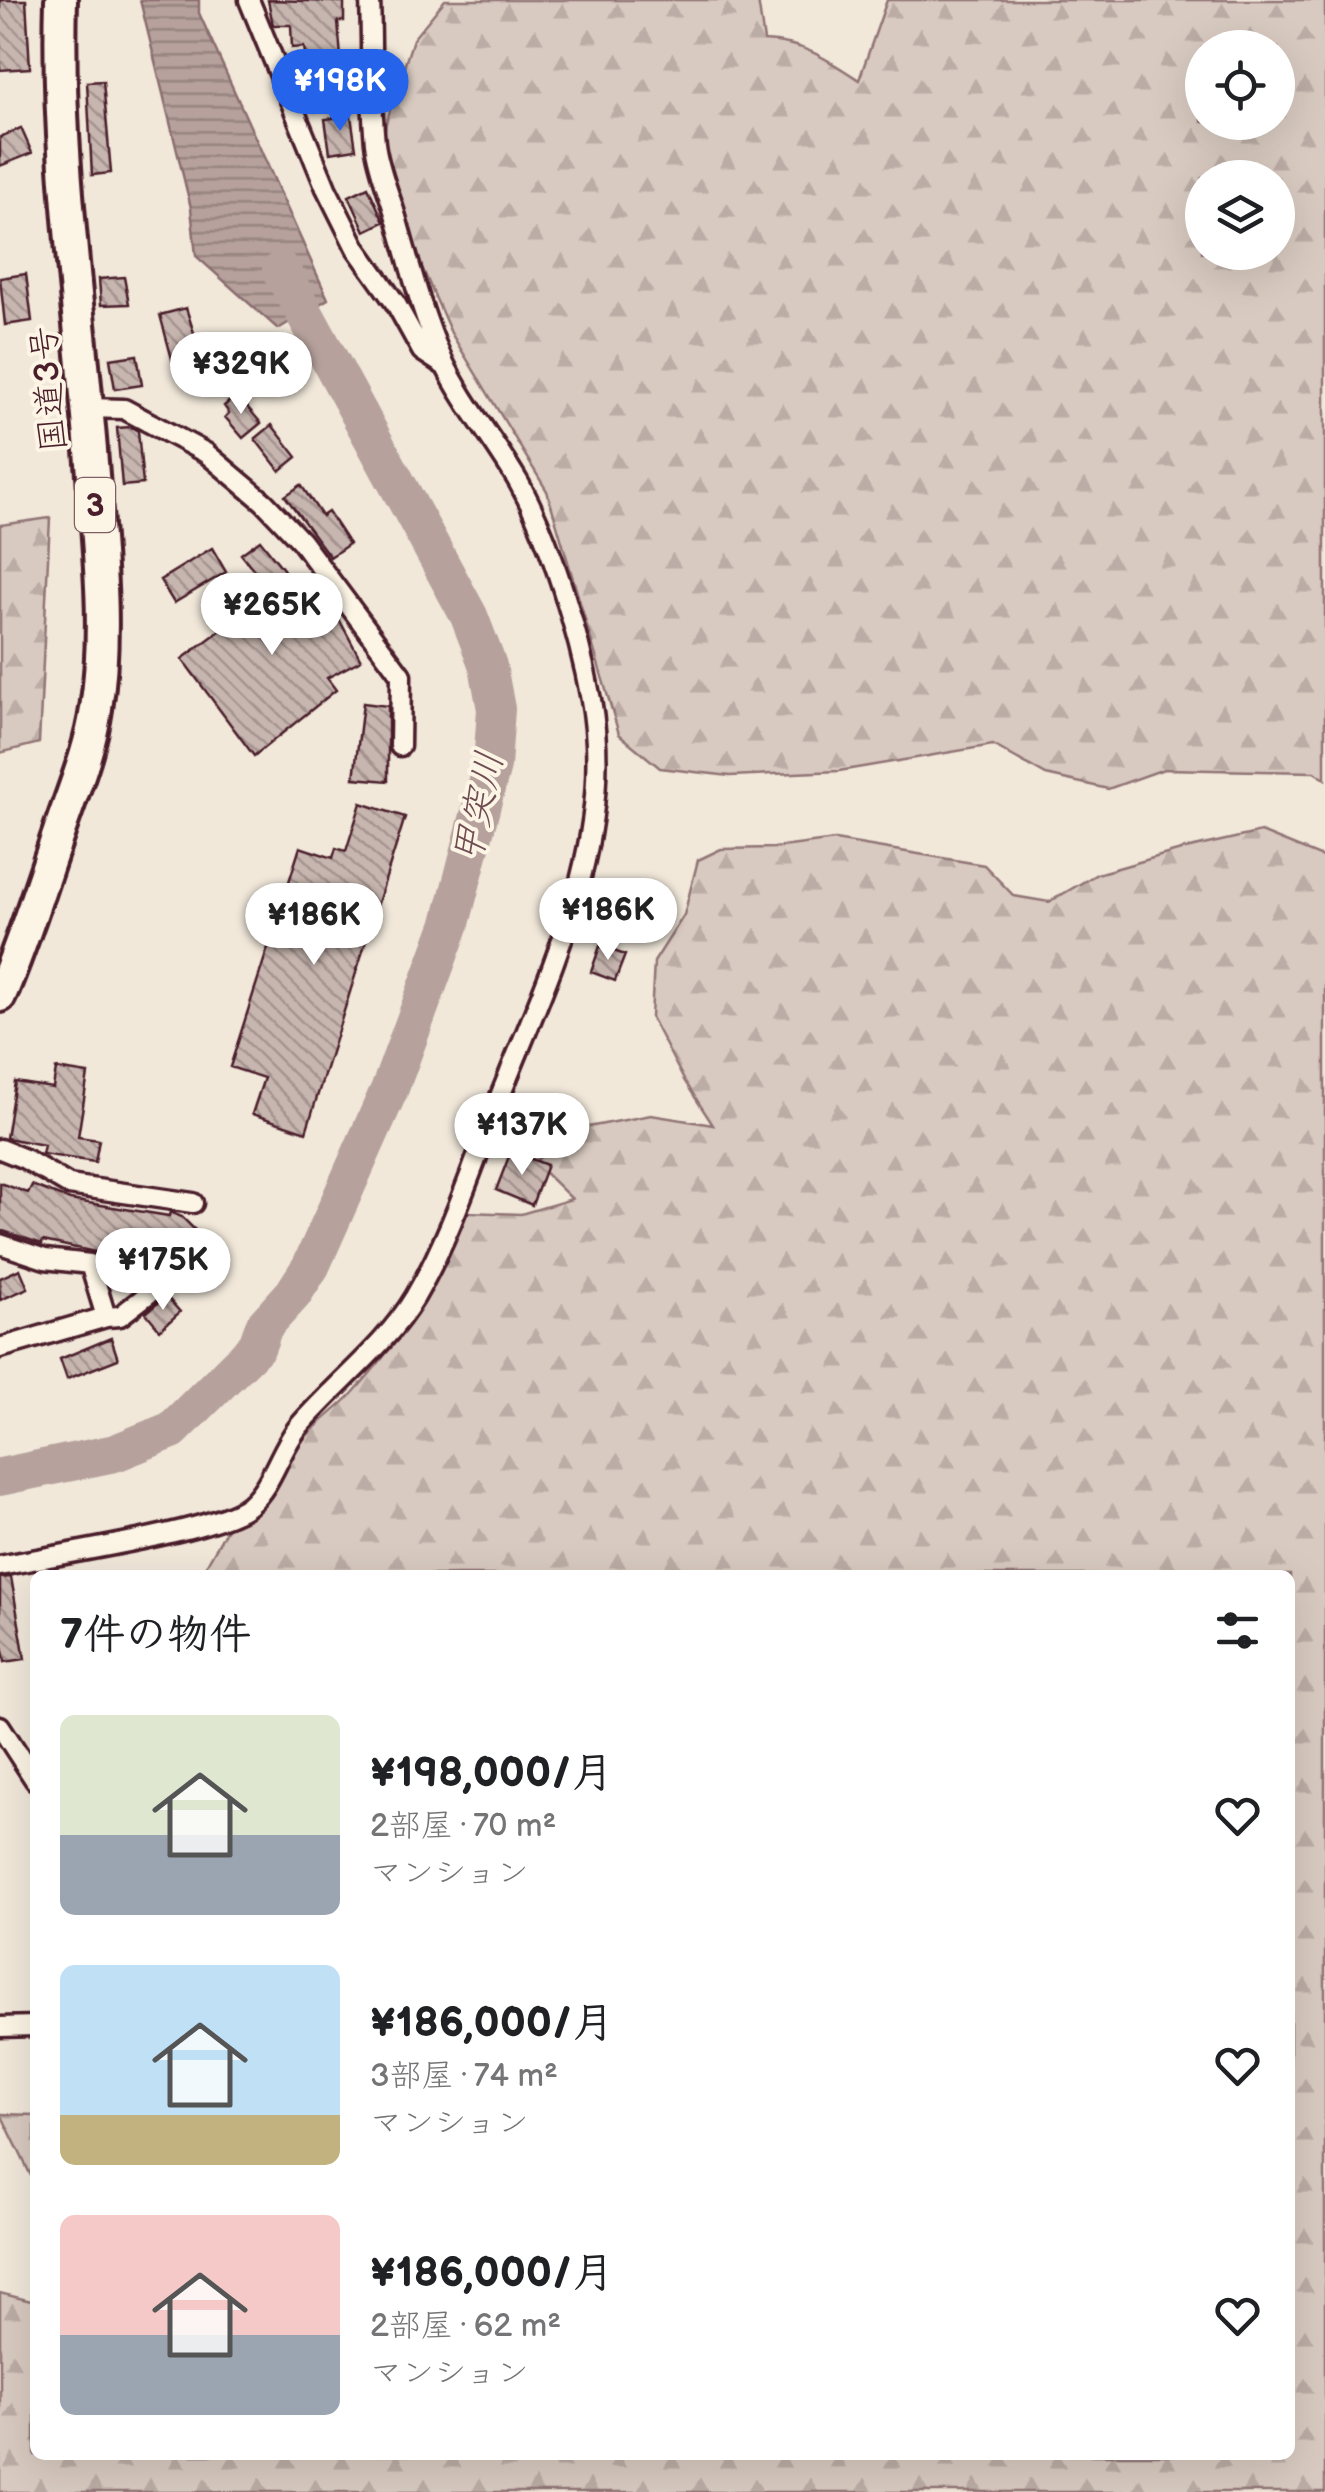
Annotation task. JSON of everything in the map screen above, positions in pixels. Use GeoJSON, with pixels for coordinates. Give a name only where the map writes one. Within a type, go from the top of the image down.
{"type":"FeatureCollection","features":[{"type":"Feature","properties":{"kind":"highway","name":"国道3号"},"geometry":{"type":"LineString","coordinates":[[0,996],[65,815],[96,710],[102,622],[88,408],[63,146],[59,84],[61,0]]}},
{"type":"Feature","properties":{"kind":"street"},"geometry":{"type":"LineString","coordinates":[[249,0],[326,188],[356,248],[396,304],[422,351],[446,366]]}},
{"type":"Feature","properties":{"kind":"street"},"geometry":{"type":"LineString","coordinates":[[0,1566],[182,1529],[247,1507],[261,1492],[300,1426],[364,1362],[414,1298],[455,1211],[546,986],[580,879],[592,816],[592,705],[567,610],[531,509],[519,484],[465,403],[421,311],[376,147],[370,0]]}},
{"type":"Feature","properties":{"kind":"street"},"geometry":{"type":"LineString","coordinates":[[88,408],[124,409],[206,453],[264,502],[301,541],[401,675],[400,746]]}},
{"type":"Feature","properties":{"kind":"street"},"geometry":{"type":"LineString","coordinates":[[0,1149],[69,1186],[193,1203]]}},
{"type":"Feature","properties":{"kind":"street"},"geometry":{"type":"LineString","coordinates":[[0,1244],[45,1259],[90,1264],[106,1317]]}},
{"type":"Feature","properties":{"kind":"street"},"geometry":{"type":"LineString","coordinates":[[0,1348],[120,1316],[160,1285]]}},
{"type":"Feature","properties":{"kind":"street"},"geometry":{"type":"LineString","coordinates":[[0,1726],[30,1772]]}},
{"type":"Feature","properties":{"kind":"street"},"geometry":{"type":"LineString","coordinates":[[0,2028],[30,2026]]}},
{"type":"Feature","properties":{"kind":"green space"},"geometry":{"type":"Polygon","coordinates":[[[445,0],[758,0],[764,41],[803,48],[859,80],[887,0],[1325,0],[1325,779],[1314,772],[1164,769],[1108,789],[1046,775],[993,745],[839,771],[730,776],[660,768],[619,734],[547,491],[451,333],[379,170],[386,123],[413,39],[445,0]]]}},
{"type":"Feature","properties":{"kind":"green space"},"geometry":{"type":"Polygon","coordinates":[[[50,518],[39,743],[0,753],[0,525],[50,518]]]}},
{"type":"Feature","properties":{"kind":"green space"},"geometry":{"type":"Polygon","coordinates":[[[1261,832],[1325,858],[1325,2492],[0,2492],[0,2293],[30,2301],[30,2460],[1295,2460],[1295,1570],[204,1570],[228,1527],[263,1503],[307,1435],[352,1394],[403,1331],[433,1285],[467,1212],[521,1214],[572,1199],[534,1162],[578,1129],[651,1115],[713,1125],[651,1017],[654,962],[684,915],[698,860],[721,849],[774,848],[835,840],[984,865],[1014,896],[1049,902],[1097,874],[1261,832]]]}},
{"type":"Feature","properties":{"kind":"green space"},"geometry":{"type":"Polygon","coordinates":[[[1,2114],[30,2115],[30,2174],[1,2114]]]}},
{"type":"Feature","properties":{"kind":"shaded area"},"geometry":{"type":"Polygon","coordinates":[[[140,0],[199,0],[199,13],[328,299],[278,329],[196,256],[191,208],[140,0]]]}},
{"type":"Feature","properties":{"kind":"building"},"geometry":{"type":"Polygon","coordinates":[[[0,0],[26,0],[30,68],[0,70],[0,0]]]}},
{"type":"Feature","properties":{"kind":"building"},"geometry":{"type":"Polygon","coordinates":[[[268,0],[344,2],[344,21],[338,21],[342,70],[331,71],[336,107],[315,111],[304,47],[292,48],[291,25],[273,25],[268,0]]]}},
{"type":"Feature","properties":{"kind":"building"},"geometry":{"type":"Polygon","coordinates":[[[103,81],[111,173],[92,175],[87,82],[103,81]]]}},
{"type":"Feature","properties":{"kind":"building"},"geometry":{"type":"Polygon","coordinates":[[[351,116],[356,149],[330,153],[325,119],[351,116]]]}},
{"type":"Feature","properties":{"kind":"building"},"geometry":{"type":"Polygon","coordinates":[[[21,128],[32,153],[0,166],[0,137],[21,128]]]}},
{"type":"Feature","properties":{"kind":"building"},"geometry":{"type":"Polygon","coordinates":[[[368,187],[384,222],[365,231],[349,196],[368,187]]]}},
{"type":"Feature","properties":{"kind":"building"},"geometry":{"type":"Polygon","coordinates":[[[26,274],[32,321],[5,325],[0,278],[26,274]]]}},
{"type":"Feature","properties":{"kind":"building"},"geometry":{"type":"Polygon","coordinates":[[[124,277],[129,304],[101,305],[99,279],[124,277]]]}},
{"type":"Feature","properties":{"kind":"building"},"geometry":{"type":"Polygon","coordinates":[[[186,308],[206,370],[183,376],[181,368],[175,370],[160,315],[186,308]]]}},
{"type":"Feature","properties":{"kind":"building"},"geometry":{"type":"Polygon","coordinates":[[[137,355],[142,385],[115,389],[110,359],[137,355]]]}},
{"type":"Feature","properties":{"kind":"building"},"geometry":{"type":"Polygon","coordinates":[[[237,395],[261,423],[243,438],[225,417],[229,413],[224,406],[237,395]]]}},
{"type":"Feature","properties":{"kind":"building"},"geometry":{"type":"Polygon","coordinates":[[[272,425],[297,457],[280,471],[255,439],[272,425]]]}},
{"type":"Feature","properties":{"kind":"building"},"geometry":{"type":"Polygon","coordinates":[[[117,428],[138,431],[143,484],[122,486],[117,428]]]}},
{"type":"Feature","properties":{"kind":"building"},"geometry":{"type":"Polygon","coordinates":[[[301,485],[322,516],[328,512],[349,544],[330,557],[285,496],[301,485]]]}},
{"type":"Feature","properties":{"kind":"building"},"geometry":{"type":"Polygon","coordinates":[[[260,540],[309,612],[327,597],[361,660],[327,678],[336,690],[254,756],[182,659],[267,596],[265,593],[270,590],[241,554],[260,540]]]}},
{"type":"Feature","properties":{"kind":"building"},"geometry":{"type":"Polygon","coordinates":[[[212,548],[226,572],[174,603],[160,580],[212,548]]]}},
{"type":"Feature","properties":{"kind":"building"},"geometry":{"type":"Polygon","coordinates":[[[363,703],[388,706],[388,781],[354,778],[363,703]]]}},
{"type":"Feature","properties":{"kind":"building"},"geometry":{"type":"Polygon","coordinates":[[[361,803],[405,817],[306,1132],[252,1114],[264,1078],[230,1067],[300,847],[333,858],[336,848],[346,851],[361,803]]]}},
{"type":"Feature","properties":{"kind":"building"},"geometry":{"type":"Polygon","coordinates":[[[600,946],[625,955],[615,981],[591,972],[600,946]]]}},
{"type":"Feature","properties":{"kind":"building"},"geometry":{"type":"Polygon","coordinates":[[[56,1069],[88,1074],[78,1137],[99,1140],[95,1162],[42,1154],[44,1145],[6,1138],[15,1082],[53,1088],[56,1069]]]}},
{"type":"Feature","properties":{"kind":"building"},"geometry":{"type":"Polygon","coordinates":[[[511,1151],[547,1165],[532,1205],[496,1190],[511,1151]]]}},
{"type":"Feature","properties":{"kind":"building"},"geometry":{"type":"Polygon","coordinates":[[[0,1183],[28,1193],[32,1185],[70,1200],[169,1216],[170,1212],[182,1217],[227,1262],[211,1277],[184,1249],[137,1233],[134,1258],[125,1258],[124,1265],[104,1262],[105,1254],[43,1241],[42,1244],[0,1230],[0,1183]]]}},
{"type":"Feature","properties":{"kind":"building"},"geometry":{"type":"Polygon","coordinates":[[[20,1269],[28,1288],[0,1300],[0,1278],[20,1269]]]}},
{"type":"Feature","properties":{"kind":"building"},"geometry":{"type":"Polygon","coordinates":[[[166,1296],[180,1312],[160,1330],[146,1313],[166,1296]]]}},
{"type":"Feature","properties":{"kind":"building"},"geometry":{"type":"Polygon","coordinates":[[[111,1338],[118,1359],[67,1379],[60,1359],[111,1338]]]}},
{"type":"Feature","properties":{"kind":"building"},"geometry":{"type":"Polygon","coordinates":[[[11,1577],[25,1659],[5,1662],[0,1634],[0,1578],[11,1577]]]}},
{"type":"Feature","properties":{"kind":"waterway","name":"甲突川"},"geometry":{"type":"LineString","coordinates":[[0,1477],[115,1453],[172,1430],[257,1346],[264,1326],[293,1294],[311,1266],[390,1088],[451,923],[492,766],[496,709],[488,666],[469,616],[281,270]]}}]}
